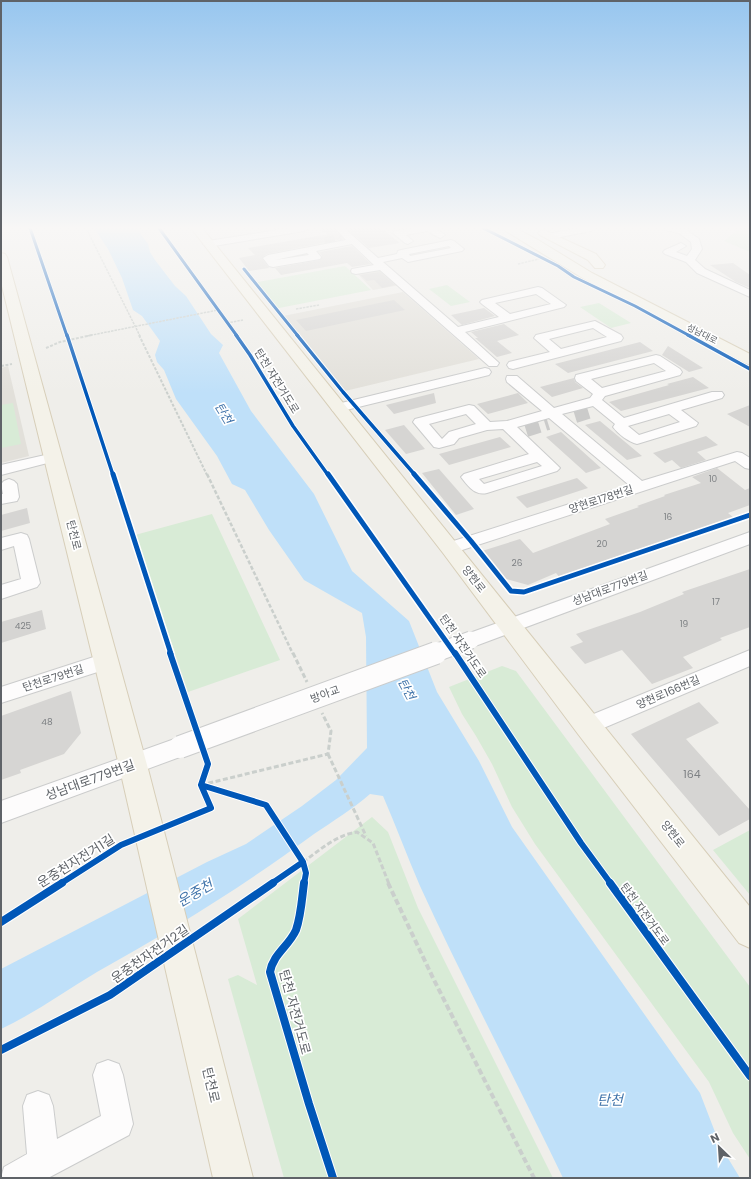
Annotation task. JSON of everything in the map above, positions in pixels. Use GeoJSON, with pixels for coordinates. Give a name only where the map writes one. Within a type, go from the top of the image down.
{"type":"FeatureCollection","features":[{"type":"Feature","properties":{"kind":"main road","name":"탄천로"},"geometry":{"type":"LineString","coordinates":[[7,283],[54,457],[133,765],[233,1178]]}},
{"type":"Feature","properties":{"kind":"main road","name":"양현로"},"geometry":{"type":"LineString","coordinates":[[239,283],[450,548],[587,726],[750,932]]}},
{"type":"Feature","properties":{"kind":"main road","name":"성남대로"},"geometry":{"type":"LineString","coordinates":[[602,283],[750,360]]}},
{"type":"Feature","properties":{"kind":"street"},"geometry":{"type":"LineString","coordinates":[[401,283],[456,331],[500,373],[554,419],[640,486]]}},
{"type":"Feature","properties":{"kind":"street"},"geometry":{"type":"LineString","coordinates":[[726,283],[750,294]]}},
{"type":"Feature","properties":{"kind":"street"},"geometry":{"type":"LineString","coordinates":[[456,331],[507,317],[560,305],[538,290],[486,302],[507,317]]}},
{"type":"Feature","properties":{"kind":"street"},"geometry":{"type":"LineString","coordinates":[[338,408],[500,373],[559,353],[616,338],[595,324],[540,338],[559,353]]}},
{"type":"Feature","properties":{"kind":"street"},"geometry":{"type":"LineString","coordinates":[[554,419],[597,397],[608,391],[676,372],[656,359],[581,378],[597,397],[622,423]]}},
{"type":"Feature","properties":{"kind":"street"},"geometry":{"type":"LineString","coordinates":[[622,423],[717,395]]}},
{"type":"Feature","properties":{"kind":"street"},"geometry":{"type":"LineString","coordinates":[[622,423],[620,427],[637,440],[691,423],[670,408]]}},
{"type":"Feature","properties":{"kind":"street"},"geometry":{"type":"LineString","coordinates":[[486,426],[507,425],[575,416]]}},
{"type":"Feature","properties":{"kind":"street"},"geometry":{"type":"LineString","coordinates":[[507,425],[540,456],[552,468],[481,490],[469,477],[540,456]]}},
{"type":"Feature","properties":{"kind":"street","name":"양현로178번길"},"geometry":{"type":"LineString","coordinates":[[450,548],[737,456],[750,465]]}},
{"type":"Feature","properties":{"kind":"street"},"geometry":{"type":"LineString","coordinates":[[1,499],[11,497],[5,477],[54,457]]}},
{"type":"Feature","properties":{"kind":"street"},"geometry":{"type":"LineString","coordinates":[[504,467],[516,479]]}},
{"type":"Feature","properties":{"kind":"street","name":"성남대로779번길"},"geometry":{"type":"LineString","coordinates":[[471,640],[750,538]]}},
{"type":"Feature","properties":{"kind":"street"},"geometry":{"type":"LineString","coordinates":[[1,544],[21,539],[30,583],[1,592]]}},
{"type":"Feature","properties":{"kind":"street","name":"방아교"},"geometry":{"type":"LineString","coordinates":[[180,747],[471,640]]}},
{"type":"Feature","properties":{"kind":"street","name":"양현로166번길"},"geometry":{"type":"LineString","coordinates":[[587,726],[750,658]]}},
{"type":"Feature","properties":{"kind":"street","name":"탄천로79번길"},"geometry":{"type":"LineString","coordinates":[[1,695],[106,661]]}},
{"type":"Feature","properties":{"kind":"street","name":"성남대로779번길"},"geometry":{"type":"LineString","coordinates":[[1,812],[180,747]]}},
{"type":"Feature","properties":{"kind":"street"},"geometry":{"type":"LineString","coordinates":[[15,1178],[118,1124],[108,1074]]}},
{"type":"Feature","properties":{"kind":"street"},"geometry":{"type":"LineString","coordinates":[[38,1106],[44,1163]]}},
{"type":"Feature","properties":{"kind":"path"},"geometry":{"type":"LineString","coordinates":[[113,283],[170,397],[250,568],[310,689]]}},
{"type":"Feature","properties":{"kind":"path"},"geometry":{"type":"LineString","coordinates":[[213,304],[231,328]]}},
{"type":"Feature","properties":{"kind":"path"},"geometry":{"type":"LineString","coordinates":[[296,309],[319,305]]}},
{"type":"Feature","properties":{"kind":"path"},"geometry":{"type":"LineString","coordinates":[[46,348],[60,342],[218,310]]}},
{"type":"Feature","properties":{"kind":"path"},"geometry":{"type":"LineString","coordinates":[[227,323],[243,320]]}},
{"type":"Feature","properties":{"kind":"path"},"geometry":{"type":"LineString","coordinates":[[65,332],[70,347]]}},
{"type":"Feature","properties":{"kind":"path"},"geometry":{"type":"LineString","coordinates":[[1,366],[12,364]]}},
{"type":"Feature","properties":{"kind":"path"},"geometry":{"type":"LineString","coordinates":[[321,710],[331,731],[328,754],[366,837]]}},
{"type":"Feature","properties":{"kind":"path"},"geometry":{"type":"LineString","coordinates":[[201,785],[328,754]]}},
{"type":"Feature","properties":{"kind":"path"},"geometry":{"type":"LineString","coordinates":[[204,778],[201,785],[204,791]]}},
{"type":"Feature","properties":{"kind":"path"},"geometry":{"type":"LineString","coordinates":[[201,785],[216,790]]}},
{"type":"Feature","properties":{"kind":"path"},"geometry":{"type":"LineString","coordinates":[[297,866],[304,865],[340,836],[357,832],[373,843],[393,895],[433,978],[534,1178]]}},
{"type":"Feature","properties":{"kind":"path"},"geometry":{"type":"LineString","coordinates":[[300,856],[304,865]]}},
{"type":"Feature","properties":{"kind":"shaded area"},"geometry":{"type":"Polygon","coordinates":[[[366,283],[398,283],[400,285],[373,290],[366,283]]]}},
{"type":"Feature","properties":{"kind":"shaded area"},"geometry":{"type":"Polygon","coordinates":[[[403,292],[479,359],[345,391],[283,316],[403,292]]]}},
{"type":"Feature","properties":{"kind":"shaded area"},"geometry":{"type":"Polygon","coordinates":[[[8,366],[29,456],[1,463],[1,368],[8,366]]]}},
{"type":"Feature","properties":{"kind":"green space"},"geometry":{"type":"Polygon","coordinates":[[[253,283],[363,283],[371,290],[274,309],[253,283]]]}},
{"type":"Feature","properties":{"kind":"green space"},"geometry":{"type":"Polygon","coordinates":[[[447,285],[470,302],[451,306],[429,289],[447,285]]]}},
{"type":"Feature","properties":{"kind":"green space"},"geometry":{"type":"Polygon","coordinates":[[[599,303],[631,323],[611,328],[580,307],[599,303]]]}},
{"type":"Feature","properties":{"kind":"green space"},"geometry":{"type":"Polygon","coordinates":[[[13,403],[21,444],[1,448],[1,405],[13,403]]]}},
{"type":"Feature","properties":{"kind":"green space"},"geometry":{"type":"Polygon","coordinates":[[[212,514],[280,660],[188,692],[135,535],[212,514]]]}},
{"type":"Feature","properties":{"kind":"green space"},"geometry":{"type":"Polygon","coordinates":[[[502,666],[516,671],[750,987],[750,1159],[733,1133],[709,1082],[535,844],[512,807],[492,764],[462,714],[449,687],[502,666]]]}},
{"type":"Feature","properties":{"kind":"green space"},"geometry":{"type":"Polygon","coordinates":[[[372,817],[388,832],[418,908],[553,1178],[284,1178],[228,979],[238,975],[257,985],[238,919],[372,817]]]}},
{"type":"Feature","properties":{"kind":"green space"},"geometry":{"type":"Polygon","coordinates":[[[750,830],[750,895],[713,850],[750,830]]]}},
{"type":"Feature","properties":{"kind":"water","name":"탄천"},"geometry":{"type":"Polygon","coordinates":[[[124,283],[173,283],[186,296],[211,334],[223,345],[219,353],[251,411],[314,494],[352,571],[409,621],[437,692],[479,761],[512,827],[700,1093],[720,1145],[740,1178],[563,1178],[437,923],[383,796],[370,794],[350,810],[262,871],[208,906],[38,1009],[1,1029],[1,969],[207,862],[246,844],[302,806],[336,780],[367,748],[366,637],[362,613],[304,580],[269,530],[245,490],[232,484],[217,456],[176,399],[164,370],[157,362],[155,355],[160,341],[142,316],[133,310],[124,283]]]}},
{"type":"Feature","properties":{"kind":"building"},"geometry":{"type":"Polygon","coordinates":[[[377,283],[393,283],[395,285],[382,288],[377,283]]]}},
{"type":"Feature","properties":{"kind":"building"},"geometry":{"type":"Polygon","coordinates":[[[738,283],[750,283],[750,288],[738,283]]]}},
{"type":"Feature","properties":{"kind":"building"},"geometry":{"type":"Polygon","coordinates":[[[394,300],[405,310],[306,331],[296,320],[394,300]]]}},
{"type":"Feature","properties":{"kind":"building"},"geometry":{"type":"Polygon","coordinates":[[[484,308],[495,316],[462,325],[451,315],[484,308]]]}},
{"type":"Feature","properties":{"kind":"building"},"geometry":{"type":"Polygon","coordinates":[[[504,324],[519,335],[497,341],[512,353],[497,357],[475,338],[478,338],[471,332],[504,324]]]}},
{"type":"Feature","properties":{"kind":"building"},"geometry":{"type":"Polygon","coordinates":[[[640,342],[653,351],[568,373],[555,364],[640,342]]]}},
{"type":"Feature","properties":{"kind":"building"},"geometry":{"type":"Polygon","coordinates":[[[668,346],[703,368],[689,372],[662,355],[668,346]]]}},
{"type":"Feature","properties":{"kind":"building"},"geometry":{"type":"Polygon","coordinates":[[[693,377],[709,388],[621,411],[609,402],[669,385],[667,384],[693,377]]]}},
{"type":"Feature","properties":{"kind":"building"},"geometry":{"type":"Polygon","coordinates":[[[574,378],[575,382],[583,388],[552,397],[540,387],[574,378]]]}},
{"type":"Feature","properties":{"kind":"building"},"geometry":{"type":"Polygon","coordinates":[[[434,393],[436,403],[394,414],[386,405],[434,393]]]}},
{"type":"Feature","properties":{"kind":"building"},"geometry":{"type":"Polygon","coordinates":[[[518,393],[528,403],[488,414],[477,404],[518,393]]]}},
{"type":"Feature","properties":{"kind":"building"},"geometry":{"type":"Polygon","coordinates":[[[750,405],[750,427],[727,414],[750,405]]]}},
{"type":"Feature","properties":{"kind":"building"},"geometry":{"type":"Polygon","coordinates":[[[600,421],[642,456],[627,460],[585,425],[600,421]]]}},
{"type":"Feature","properties":{"kind":"building"},"geometry":{"type":"Polygon","coordinates":[[[404,425],[425,449],[406,454],[385,430],[404,425]]]}},
{"type":"Feature","properties":{"kind":"building"},"geometry":{"type":"Polygon","coordinates":[[[561,432],[601,468],[586,473],[546,437],[561,432]]]}},
{"type":"Feature","properties":{"kind":"building"},"geometry":{"type":"Polygon","coordinates":[[[706,436],[718,445],[697,452],[706,460],[681,468],[672,460],[665,463],[653,453],[706,436]]]}},
{"type":"Feature","properties":{"kind":"building"},"geometry":{"type":"Polygon","coordinates":[[[500,437],[511,447],[449,465],[439,454],[500,437]]]}},
{"type":"Feature","properties":{"kind":"building"},"geometry":{"type":"Polygon","coordinates":[[[717,468],[745,490],[750,488],[750,505],[728,513],[734,518],[704,529],[702,528],[638,550],[637,549],[560,578],[556,573],[528,585],[506,579],[482,551],[520,539],[533,553],[610,524],[605,519],[639,507],[637,506],[665,496],[664,495],[701,483],[692,477],[717,468]]]}},
{"type":"Feature","properties":{"kind":"building"},"geometry":{"type":"Polygon","coordinates":[[[439,469],[474,509],[456,515],[422,473],[439,469]]]}},
{"type":"Feature","properties":{"kind":"building"},"geometry":{"type":"Polygon","coordinates":[[[577,478],[588,488],[527,508],[516,497],[577,478]]]}},
{"type":"Feature","properties":{"kind":"building"},"geometry":{"type":"Polygon","coordinates":[[[27,508],[30,523],[1,531],[1,515],[27,508]]]}},
{"type":"Feature","properties":{"kind":"building"},"geometry":{"type":"Polygon","coordinates":[[[750,569],[750,627],[720,638],[722,640],[683,657],[693,668],[652,684],[622,650],[585,664],[570,647],[583,642],[576,634],[640,612],[684,594],[682,592],[750,569]]]}},
{"type":"Feature","properties":{"kind":"building"},"geometry":{"type":"Polygon","coordinates":[[[42,610],[46,629],[1,643],[1,622],[42,610]]]}},
{"type":"Feature","properties":{"kind":"building"},"geometry":{"type":"Polygon","coordinates":[[[71,691],[81,733],[64,754],[20,770],[21,773],[1,780],[1,716],[71,691]]]}},
{"type":"Feature","properties":{"kind":"building"},"geometry":{"type":"Polygon","coordinates":[[[699,702],[719,723],[686,739],[750,810],[750,819],[719,836],[631,734],[699,702]]]}},
{"type":"Feature","properties":{"kind":"tunnel"},"geometry":{"type":"LineString","coordinates":[[575,416],[594,410]]}},
{"type":"Feature","properties":{"kind":"tunnel"},"geometry":{"type":"LineString","coordinates":[[526,430],[548,423]]}},
{"type":"Feature","properties":{"kind":"cycle path","name":"탄천 자전거도로"},"geometry":{"type":"LineString","coordinates":[[49,283],[208,764],[201,785],[266,805],[303,862],[306,873],[296,929],[290,940],[275,957],[271,965],[270,972],[309,1104],[333,1178]]}},
{"type":"Feature","properties":{"kind":"cycle path","name":"탄천 자전거도로"},"geometry":{"type":"LineString","coordinates":[[198,283],[250,355],[293,426],[429,615],[581,843],[750,1076]]}},
{"type":"Feature","properties":{"kind":"cycle path"},"geometry":{"type":"LineString","coordinates":[[255,283],[343,392],[471,541],[511,591],[524,592],[750,515]]}},
{"type":"Feature","properties":{"kind":"cycle path"},"geometry":{"type":"LineString","coordinates":[[587,283],[635,306],[750,369]]}},
{"type":"Feature","properties":{"kind":"cycle path","name":"운중천자전거1길"},"geometry":{"type":"LineString","coordinates":[[1,922],[121,845],[211,808],[201,785]]}},
{"type":"Feature","properties":{"kind":"cycle path","name":"운중천자전거2길"},"geometry":{"type":"LineString","coordinates":[[1,1050],[110,995],[303,862]]}},
{"type":"Feature","properties":{"kind":"water label","name":"운중천"},"geometry":{"type":"Point","coordinates":[195,893]}}]}
